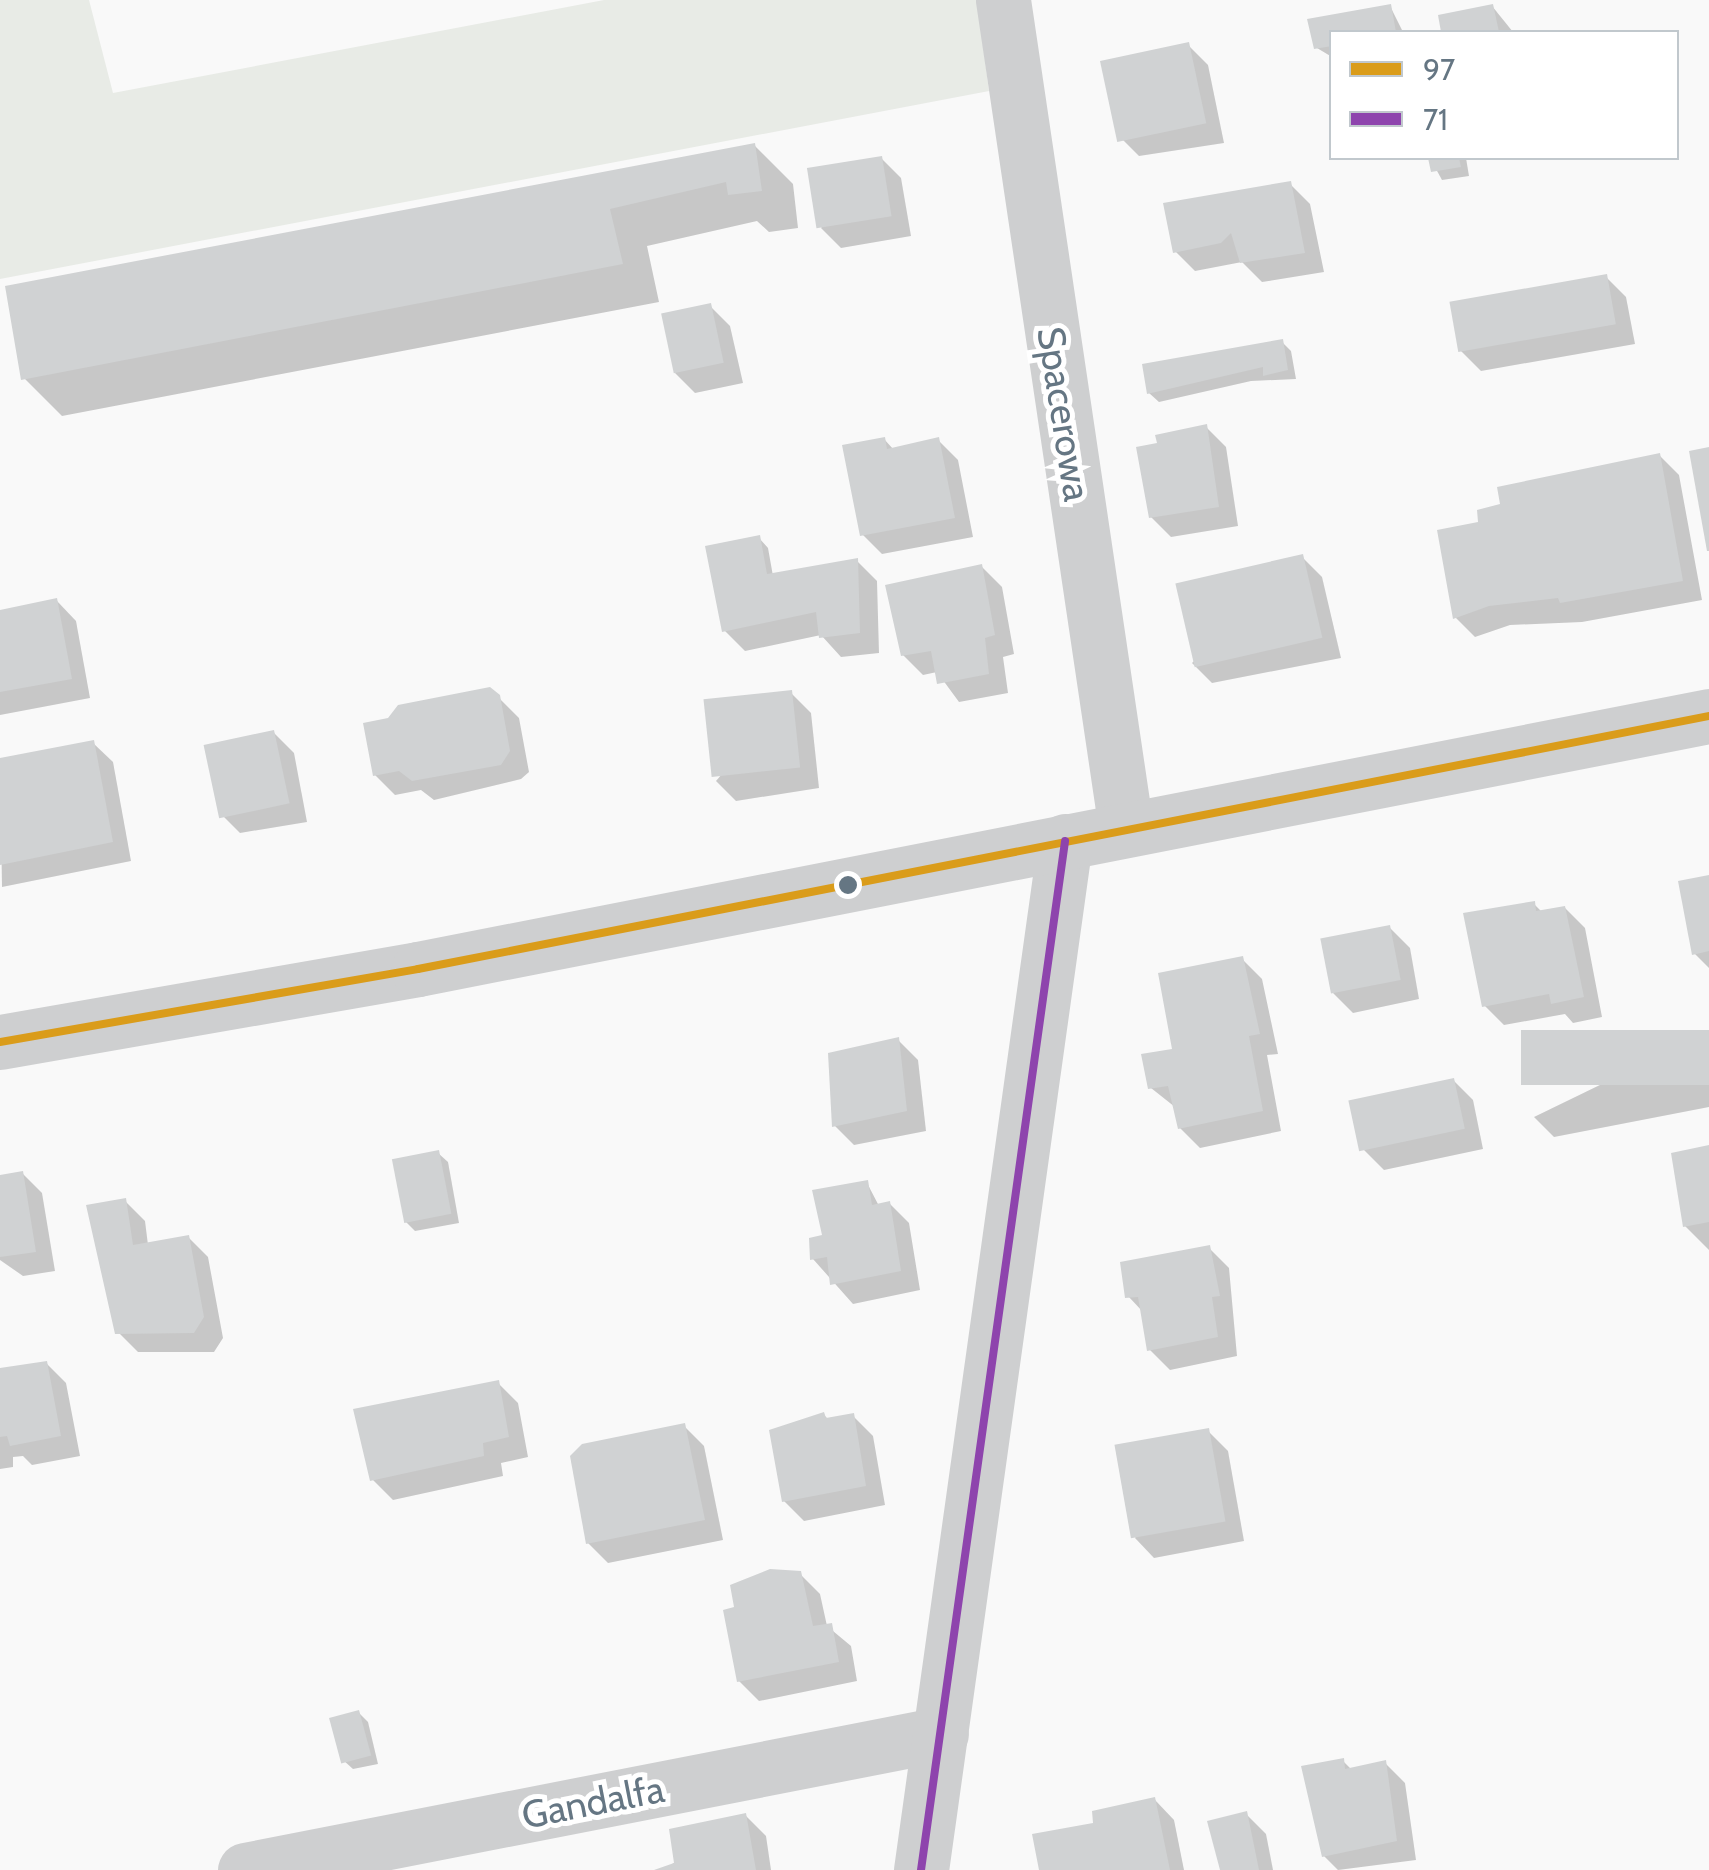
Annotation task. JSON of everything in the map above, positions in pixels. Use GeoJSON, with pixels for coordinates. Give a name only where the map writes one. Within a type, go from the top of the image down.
{"type":"FeatureCollection","features":[{"type":"Feature","properties":{"kind":"street","name":"Spacerowa"},"geometry":{"type":"LineString","coordinates":[[1002,0],[1126,829]]}},
{"type":"Feature","properties":{"kind":"street"},"geometry":{"type":"LineString","coordinates":[[0,1042],[418,970],[1709,716]]}},
{"type":"Feature","properties":{"kind":"street"},"geometry":{"type":"LineString","coordinates":[[920,1870],[1065,841]]}},
{"type":"Feature","properties":{"kind":"street","name":"Gandalfa"},"geometry":{"type":"LineString","coordinates":[[245,1870],[940,1734]]}},
{"type":"Feature","properties":{"kind":"shaded area"},"geometry":{"type":"Polygon","coordinates":[[[0,0],[89,0],[113,93],[604,0],[977,0],[989,91],[0,279],[0,0]]]}},
{"type":"Feature","properties":{"kind":"building"},"geometry":{"type":"Polygon","coordinates":[[[1391,4],[1396,30],[1329,30],[1329,46],[1314,49],[1307,19],[1391,4]]]}},
{"type":"Feature","properties":{"kind":"building"},"geometry":{"type":"Polygon","coordinates":[[[1493,4],[1499,30],[1441,30],[1438,15],[1493,4]]]}},
{"type":"Feature","properties":{"kind":"building"},"geometry":{"type":"Polygon","coordinates":[[[1189,42],[1206,123],[1117,142],[1100,61],[1189,42]]]}},
{"type":"Feature","properties":{"kind":"building"},"geometry":{"type":"Polygon","coordinates":[[[755,143],[762,191],[728,195],[726,182],[610,209],[623,264],[21,380],[5,286],[755,143]]]}},
{"type":"Feature","properties":{"kind":"building"},"geometry":{"type":"Polygon","coordinates":[[[882,156],[892,216],[816,228],[807,168],[882,156]]]}},
{"type":"Feature","properties":{"kind":"building"},"geometry":{"type":"Polygon","coordinates":[[[1428,160],[1459,160],[1461,167],[1431,172],[1428,160]]]}},
{"type":"Feature","properties":{"kind":"building"},"geometry":{"type":"Polygon","coordinates":[[[1291,181],[1305,253],[1240,263],[1231,233],[1221,243],[1173,253],[1163,203],[1291,181]]]}},
{"type":"Feature","properties":{"kind":"building"},"geometry":{"type":"Polygon","coordinates":[[[1607,274],[1616,324],[1458,352],[1449,302],[1607,274]]]}},
{"type":"Feature","properties":{"kind":"building"},"geometry":{"type":"Polygon","coordinates":[[[711,303],[724,363],[674,373],[661,314],[711,303]]]}},
{"type":"Feature","properties":{"kind":"building"},"geometry":{"type":"Polygon","coordinates":[[[1283,339],[1288,370],[1263,376],[1263,367],[1147,394],[1142,364],[1283,339]]]}},
{"type":"Feature","properties":{"kind":"building"},"geometry":{"type":"Polygon","coordinates":[[[1207,424],[1219,507],[1149,518],[1136,447],[1157,443],[1155,435],[1207,424]]]}},
{"type":"Feature","properties":{"kind":"building"},"geometry":{"type":"Polygon","coordinates":[[[885,437],[887,449],[939,437],[955,518],[860,536],[842,445],[885,437]]]}},
{"type":"Feature","properties":{"kind":"building"},"geometry":{"type":"Polygon","coordinates":[[[1709,447],[1709,551],[1707,551],[1689,451],[1709,447]]]}},
{"type":"Feature","properties":{"kind":"building"},"geometry":{"type":"Polygon","coordinates":[[[1660,453],[1683,581],[1560,603],[1558,598],[1489,606],[1453,619],[1437,530],[1478,522],[1477,510],[1500,504],[1497,487],[1660,453]]]}},
{"type":"Feature","properties":{"kind":"building"},"geometry":{"type":"Polygon","coordinates":[[[760,535],[767,574],[858,558],[860,633],[819,638],[816,612],[722,632],[705,546],[760,535]]]}},
{"type":"Feature","properties":{"kind":"building"},"geometry":{"type":"Polygon","coordinates":[[[1303,554],[1322,638],[1195,667],[1175,583],[1303,554]]]}},
{"type":"Feature","properties":{"kind":"building"},"geometry":{"type":"Polygon","coordinates":[[[982,564],[995,635],[985,638],[989,674],[937,684],[931,651],[901,656],[885,585],[982,564]]]}},
{"type":"Feature","properties":{"kind":"building"},"geometry":{"type":"Polygon","coordinates":[[[57,598],[72,679],[0,692],[0,610],[57,598]]]}},
{"type":"Feature","properties":{"kind":"building"},"geometry":{"type":"Polygon","coordinates":[[[490,687],[500,695],[510,751],[501,765],[412,781],[399,771],[373,776],[363,723],[388,718],[398,705],[490,687]]]}},
{"type":"Feature","properties":{"kind":"building"},"geometry":{"type":"Polygon","coordinates":[[[792,690],[800,768],[712,777],[703,699],[792,690]]]}},
{"type":"Feature","properties":{"kind":"building"},"geometry":{"type":"Polygon","coordinates":[[[274,730],[290,803],[219,818],[204,745],[274,730]]]}},
{"type":"Feature","properties":{"kind":"building"},"geometry":{"type":"Polygon","coordinates":[[[94,740],[113,842],[0,865],[0,758],[94,740]]]}},
{"type":"Feature","properties":{"kind":"building"},"geometry":{"type":"Polygon","coordinates":[[[1709,875],[1709,951],[1692,955],[1678,881],[1709,875]]]}},
{"type":"Feature","properties":{"kind":"building"},"geometry":{"type":"Polygon","coordinates":[[[1535,901],[1536,911],[1565,906],[1584,997],[1551,1004],[1549,994],[1482,1007],[1463,913],[1535,901]]]}},
{"type":"Feature","properties":{"kind":"building"},"geometry":{"type":"Polygon","coordinates":[[[1390,925],[1401,980],[1331,994],[1320,939],[1390,925]]]}},
{"type":"Feature","properties":{"kind":"building"},"geometry":{"type":"Polygon","coordinates":[[[1243,956],[1260,1034],[1249,1036],[1263,1111],[1178,1129],[1168,1086],[1148,1089],[1141,1054],[1172,1049],[1158,973],[1243,956]]]}},
{"type":"Feature","properties":{"kind":"building"},"geometry":{"type":"Polygon","coordinates":[[[1521,1030],[1709,1030],[1709,1085],[1521,1085],[1521,1030]]]}},
{"type":"Feature","properties":{"kind":"building"},"geometry":{"type":"Polygon","coordinates":[[[899,1037],[907,1111],[832,1127],[828,1053],[899,1037]]]}},
{"type":"Feature","properties":{"kind":"building"},"geometry":{"type":"Polygon","coordinates":[[[1454,1078],[1465,1129],[1359,1151],[1348,1100],[1454,1078]]]}},
{"type":"Feature","properties":{"kind":"building"},"geometry":{"type":"Polygon","coordinates":[[[1709,1145],[1709,1222],[1683,1227],[1671,1153],[1709,1145]]]}},
{"type":"Feature","properties":{"kind":"building"},"geometry":{"type":"Polygon","coordinates":[[[439,1150],[451,1214],[404,1223],[392,1159],[439,1150]]]}},
{"type":"Feature","properties":{"kind":"building"},"geometry":{"type":"Polygon","coordinates":[[[23,1171],[36,1252],[0,1257],[0,1175],[23,1171]]]}},
{"type":"Feature","properties":{"kind":"building"},"geometry":{"type":"Polygon","coordinates":[[[868,1180],[872,1205],[890,1201],[901,1271],[830,1285],[827,1257],[810,1260],[809,1238],[822,1235],[812,1190],[868,1180]]]}},
{"type":"Feature","properties":{"kind":"building"},"geometry":{"type":"Polygon","coordinates":[[[126,1198],[133,1245],[189,1235],[204,1317],[194,1333],[115,1334],[86,1205],[126,1198]]]}},
{"type":"Feature","properties":{"kind":"building"},"geometry":{"type":"Polygon","coordinates":[[[1210,1245],[1220,1296],[1212,1297],[1218,1337],[1147,1351],[1138,1297],[1125,1298],[1120,1262],[1210,1245]]]}},
{"type":"Feature","properties":{"kind":"building"},"geometry":{"type":"Polygon","coordinates":[[[47,1361],[61,1436],[10,1446],[7,1436],[0,1437],[0,1368],[47,1361]]]}},
{"type":"Feature","properties":{"kind":"building"},"geometry":{"type":"Polygon","coordinates":[[[499,1380],[509,1437],[483,1443],[484,1456],[370,1481],[353,1409],[499,1380]]]}},
{"type":"Feature","properties":{"kind":"building"},"geometry":{"type":"Polygon","coordinates":[[[824,1412],[826,1418],[854,1413],[866,1486],[782,1502],[769,1430],[824,1412]]]}},
{"type":"Feature","properties":{"kind":"building"},"geometry":{"type":"Polygon","coordinates":[[[685,1423],[705,1520],[586,1544],[570,1456],[582,1444],[685,1423]]]}},
{"type":"Feature","properties":{"kind":"building"},"geometry":{"type":"Polygon","coordinates":[[[1209,1428],[1225,1522],[1131,1538],[1114,1445],[1209,1428]]]}},
{"type":"Feature","properties":{"kind":"building"},"geometry":{"type":"Polygon","coordinates":[[[770,1569],[801,1571],[813,1626],[832,1623],[839,1662],[737,1682],[723,1610],[734,1607],[730,1585],[770,1569]]]}},
{"type":"Feature","properties":{"kind":"building"},"geometry":{"type":"Polygon","coordinates":[[[359,1710],[371,1755],[341,1763],[329,1718],[359,1710]]]}},
{"type":"Feature","properties":{"kind":"building"},"geometry":{"type":"Polygon","coordinates":[[[1344,1758],[1345,1769],[1386,1760],[1397,1841],[1322,1857],[1301,1766],[1344,1758]]]}},
{"type":"Feature","properties":{"kind":"building"},"geometry":{"type":"Polygon","coordinates":[[[1155,1797],[1170,1870],[1039,1870],[1032,1834],[1093,1823],[1092,1811],[1155,1797]]]}},
{"type":"Feature","properties":{"kind":"building"},"geometry":{"type":"Polygon","coordinates":[[[1247,1811],[1259,1870],[1220,1870],[1207,1821],[1247,1811]]]}},
{"type":"Feature","properties":{"kind":"building"},"geometry":{"type":"Polygon","coordinates":[[[746,1813],[756,1870],[654,1870],[674,1863],[669,1829],[746,1813]]]}},
{"type":"Feature","properties":{"kind":"transit line","name":"97"},"geometry":{"type":"LineString","coordinates":[[0,1042],[418,969],[1709,716]]}},
{"type":"Feature","properties":{"kind":"transit line","name":"71"},"geometry":{"type":"LineString","coordinates":[[921,1870],[1065,841]]}}]}
